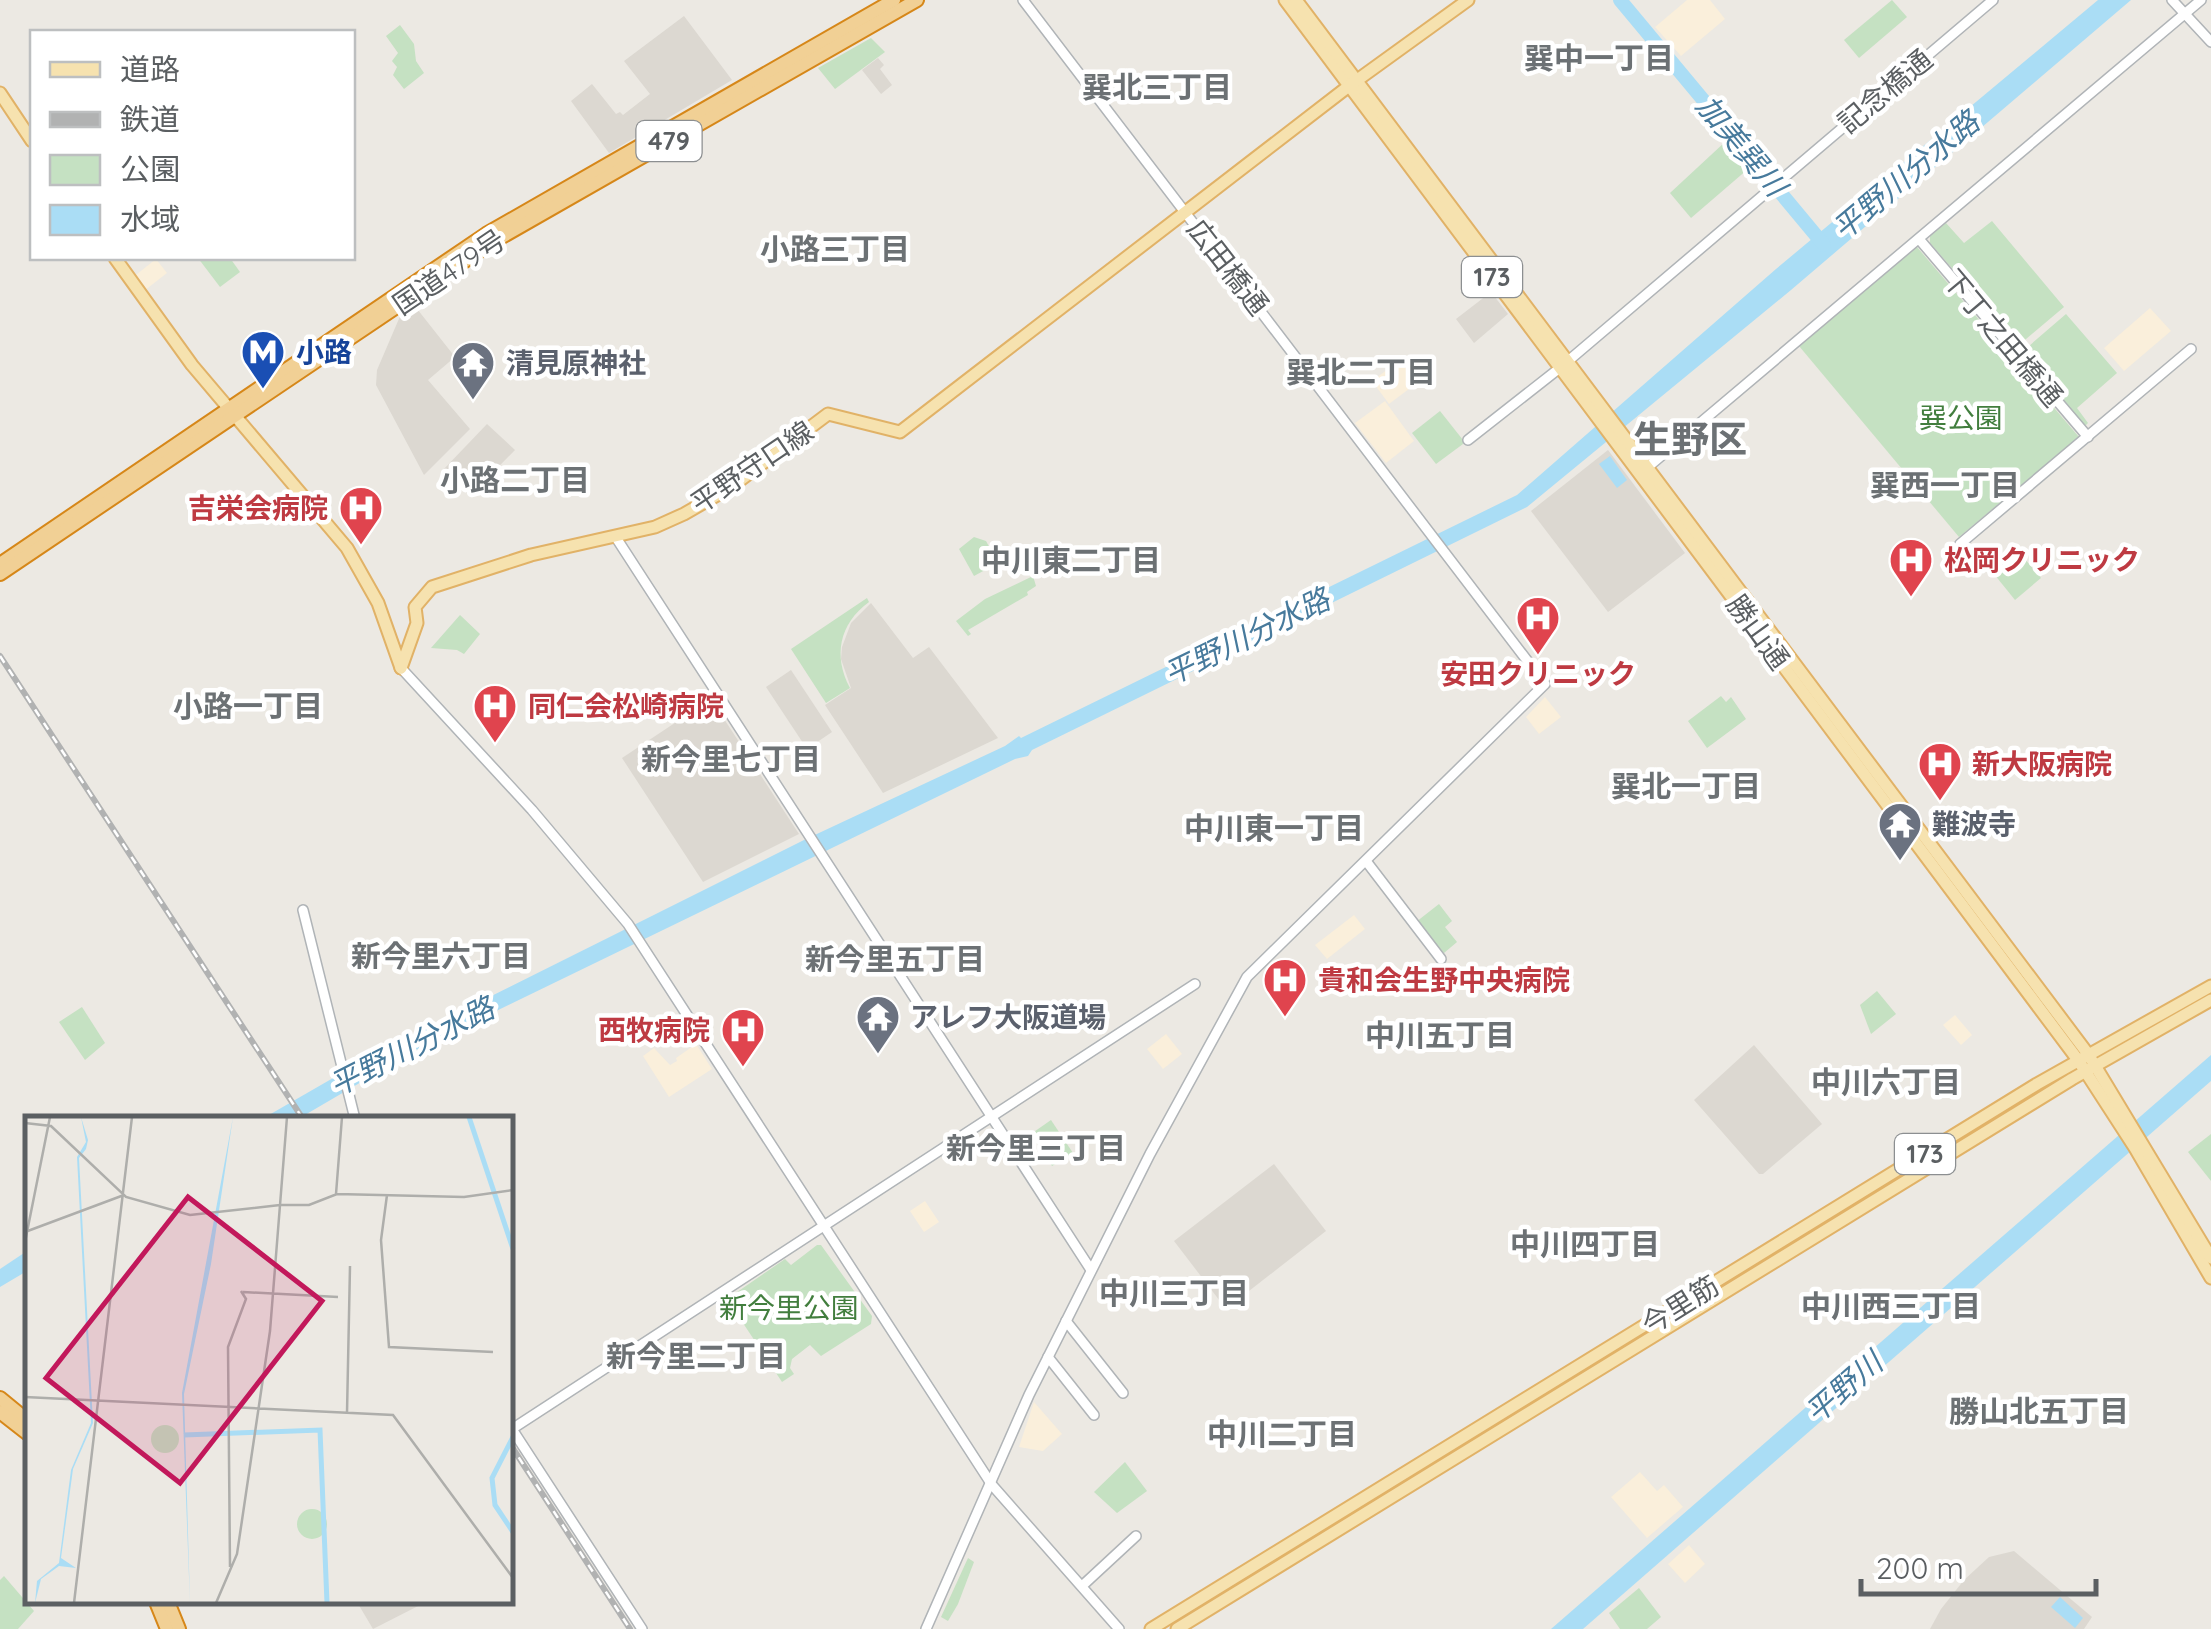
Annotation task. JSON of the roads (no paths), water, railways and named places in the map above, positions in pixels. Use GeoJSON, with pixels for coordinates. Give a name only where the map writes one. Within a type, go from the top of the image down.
{"type":"FeatureCollection","features":[{"type":"Feature","properties":{"kind":"highway","name":"国道479号"},"geometry":{"type":"LineString","coordinates":[[0,574],[486,234],[894,0]]}},
{"type":"Feature","properties":{"kind":"highway","name":"国道479号"},"geometry":{"type":"LineString","coordinates":[[0,564],[493,242],[917,0]]}},
{"type":"Feature","properties":{"kind":"highway"},"geometry":{"type":"LineString","coordinates":[[0,1398],[25,1419]]}},
{"type":"Feature","properties":{"kind":"highway"},"geometry":{"type":"LineString","coordinates":[[0,1412],[25,1432]]}},
{"type":"Feature","properties":{"kind":"highway"},"geometry":{"type":"LineString","coordinates":[[157,1604],[167,1629]]}},
{"type":"Feature","properties":{"kind":"highway"},"geometry":{"type":"LineString","coordinates":[[169,1604],[179,1629]]}},
{"type":"Feature","properties":{"kind":"main road","name":"勝山通"},"geometry":{"type":"LineString","coordinates":[[1285,0],[1353,83]]}},
{"type":"Feature","properties":{"kind":"main road","name":"勝山通"},"geometry":{"type":"LineString","coordinates":[[1296,0],[1353,83],[2087,1063]]}},
{"type":"Feature","properties":{"kind":"main road","name":"平野守口線"},"geometry":{"type":"LineString","coordinates":[[401,668],[414,634],[415,607],[432,587],[531,555],[655,527],[716,496],[828,414],[900,432],[1353,83],[1468,0]]}},
{"type":"Feature","properties":{"kind":"main road"},"geometry":{"type":"LineString","coordinates":[[0,92],[30,138]]}},
{"type":"Feature","properties":{"kind":"main road"},"geometry":{"type":"LineString","coordinates":[[116,260],[179,348],[347,548],[378,603],[401,668]]}},
{"type":"Feature","properties":{"kind":"main road","name":"勝山通"},"geometry":{"type":"LineString","coordinates":[[1616,435],[1648,467],[2087,1063],[2211,1258]]}},
{"type":"Feature","properties":{"kind":"main road","name":"今里筋"},"geometry":{"type":"LineString","coordinates":[[1177,1629],[2211,986]]}},
{"type":"Feature","properties":{"kind":"main road","name":"今里筋"},"geometry":{"type":"LineString","coordinates":[[1151,1629],[2087,1063],[2211,1000]]}},
{"type":"Feature","properties":{"kind":"main road","name":"勝山通"},"geometry":{"type":"LineString","coordinates":[[2139,1145],[2211,1278]]}},
{"type":"Feature","properties":{"kind":"street","name":"広田橋通"},"geometry":{"type":"LineString","coordinates":[[1023,0],[1545,684],[1366,861]]}},
{"type":"Feature","properties":{"kind":"street","name":"記念橋通"},"geometry":{"type":"LineString","coordinates":[[1468,440],[1564,364],[1993,0]]}},
{"type":"Feature","properties":{"kind":"street"},"geometry":{"type":"LineString","coordinates":[[2172,0],[2211,42]]}},
{"type":"Feature","properties":{"kind":"street"},"geometry":{"type":"LineString","coordinates":[[1648,467],[2202,0]]}},
{"type":"Feature","properties":{"kind":"street","name":"下丁之田橋通"},"geometry":{"type":"LineString","coordinates":[[1919,238],[2088,437]]}},
{"type":"Feature","properties":{"kind":"street"},"geometry":{"type":"LineString","coordinates":[[1960,544],[2191,349]]}},
{"type":"Feature","properties":{"kind":"street"},"geometry":{"type":"LineString","coordinates":[[615,536],[1092,1270]]}},
{"type":"Feature","properties":{"kind":"street"},"geometry":{"type":"LineString","coordinates":[[401,668],[532,810],[628,924],[992,1484],[1119,1629]]}},
{"type":"Feature","properties":{"kind":"street"},"geometry":{"type":"LineString","coordinates":[[926,1629],[1048,1357],[1196,1067],[1247,978],[1366,861],[1441,959]]}},
{"type":"Feature","properties":{"kind":"street"},"geometry":{"type":"LineString","coordinates":[[303,910],[353,1116]]}},
{"type":"Feature","properties":{"kind":"street"},"geometry":{"type":"LineString","coordinates":[[512,1426],[1195,984]]}},
{"type":"Feature","properties":{"kind":"street"},"geometry":{"type":"LineString","coordinates":[[1066,1321],[1123,1393]]}},
{"type":"Feature","properties":{"kind":"street"},"geometry":{"type":"LineString","coordinates":[[1048,1357],[1094,1415]]}},
{"type":"Feature","properties":{"kind":"street"},"geometry":{"type":"LineString","coordinates":[[512,1429],[642,1629]]}},
{"type":"Feature","properties":{"kind":"street"},"geometry":{"type":"LineString","coordinates":[[1082,1586],[1136,1536]]}},
{"type":"Feature","properties":{"kind":"water","name":"平野川分水路"},"geometry":{"type":"Polygon","coordinates":[[[2098,0],[2131,0],[1791,290],[1527,507],[1032,750],[1028,756],[416,1050],[303,1116],[267,1116],[373,1055],[804,840],[1517,495],[1776,269],[2098,0]]]}},
{"type":"Feature","properties":{"kind":"water"},"geometry":{"type":"Polygon","coordinates":[[[1610,456],[1627,480],[1617,488],[1599,464],[1610,456]]]}},
{"type":"Feature","properties":{"kind":"water","name":"平野川"},"geometry":{"type":"Polygon","coordinates":[[[2211,1055],[2211,1081],[1583,1629],[1551,1629],[2211,1055]]]}},
{"type":"Feature","properties":{"kind":"water"},"geometry":{"type":"Polygon","coordinates":[[[25,1252],[25,1272],[0,1287],[0,1269],[25,1252]]]}},
{"type":"Feature","properties":{"kind":"water"},"geometry":{"type":"Polygon","coordinates":[[[2060,1597],[2083,1618],[2075,1628],[2051,1607],[2060,1597]]]}},
{"type":"Feature","properties":{"kind":"waterway","name":"加美巽川"},"geometry":{"type":"LineString","coordinates":[[1620,0],[1824,245]]}},
{"type":"Feature","properties":{"kind":"railway"},"geometry":{"type":"LineString","coordinates":[[0,656],[301,1116]]}},
{"type":"Feature","properties":{"kind":"railway"},"geometry":{"type":"LineString","coordinates":[[512,1447],[630,1629]]}},
{"type":"Feature","properties":{"kind":"place","name":"小路"},"geometry":{"type":"Point","coordinates":[263,390]}},
{"type":"Feature","properties":{"kind":"place","name":"清見原神社"},"geometry":{"type":"Point","coordinates":[473,401]}},
{"type":"Feature","properties":{"kind":"place","name":"吉栄会病院"},"geometry":{"type":"Point","coordinates":[361,546]}},
{"type":"Feature","properties":{"kind":"place","name":"松岡クリニック"},"geometry":{"type":"Point","coordinates":[1911,598]}},
{"type":"Feature","properties":{"kind":"place","name":"安田クリニック"},"geometry":{"type":"Point","coordinates":[1538,656]}},
{"type":"Feature","properties":{"kind":"place","name":"同仁会松崎病院"},"geometry":{"type":"Point","coordinates":[495,744]}},
{"type":"Feature","properties":{"kind":"place","name":"新大阪病院"},"geometry":{"type":"Point","coordinates":[1940,802]}},
{"type":"Feature","properties":{"kind":"place","name":"難波寺"},"geometry":{"type":"Point","coordinates":[1900,862]}},
{"type":"Feature","properties":{"kind":"place","name":"貴和会生野中央病院"},"geometry":{"type":"Point","coordinates":[1285,1018]}},
{"type":"Feature","properties":{"kind":"place","name":"アレフ大阪道場"},"geometry":{"type":"Point","coordinates":[878,1055]}},
{"type":"Feature","properties":{"kind":"place","name":"西牧病院"},"geometry":{"type":"Point","coordinates":[743,1068]}},
{"type":"Feature","properties":{"kind":"district","name":"巽中一丁目"},"geometry":{"type":"Point","coordinates":[1599,59]}},
{"type":"Feature","properties":{"kind":"district","name":"巽北三丁目"},"geometry":{"type":"Point","coordinates":[1157,88]}},
{"type":"Feature","properties":{"kind":"district","name":"小路三丁目"},"geometry":{"type":"Point","coordinates":[835,250]}},
{"type":"Feature","properties":{"kind":"district","name":"巽北二丁目"},"geometry":{"type":"Point","coordinates":[1361,373]}},
{"type":"Feature","properties":{"kind":"district","name":"生野区"},"geometry":{"type":"Point","coordinates":[1690,440]}},
{"type":"Feature","properties":{"kind":"district","name":"小路二丁目"},"geometry":{"type":"Point","coordinates":[515,481]}},
{"type":"Feature","properties":{"kind":"district","name":"巽西一丁目"},"geometry":{"type":"Point","coordinates":[1945,486]}},
{"type":"Feature","properties":{"kind":"district","name":"中川東二丁目"},"geometry":{"type":"Point","coordinates":[1071,561]}},
{"type":"Feature","properties":{"kind":"district","name":"小路一丁目"},"geometry":{"type":"Point","coordinates":[248,707]}},
{"type":"Feature","properties":{"kind":"district","name":"新今里七丁目"},"geometry":{"type":"Point","coordinates":[731,760]}},
{"type":"Feature","properties":{"kind":"district","name":"巽北一丁目"},"geometry":{"type":"Point","coordinates":[1686,787]}},
{"type":"Feature","properties":{"kind":"district","name":"中川東一丁目"},"geometry":{"type":"Point","coordinates":[1274,829]}},
{"type":"Feature","properties":{"kind":"district","name":"新今里六丁目"},"geometry":{"type":"Point","coordinates":[441,957]}},
{"type":"Feature","properties":{"kind":"district","name":"新今里五丁目"},"geometry":{"type":"Point","coordinates":[895,960]}},
{"type":"Feature","properties":{"kind":"district","name":"中川五丁目"},"geometry":{"type":"Point","coordinates":[1440,1036]}},
{"type":"Feature","properties":{"kind":"district","name":"中川六丁目"},"geometry":{"type":"Point","coordinates":[1886,1083]}},
{"type":"Feature","properties":{"kind":"district","name":"新今里三丁目"},"geometry":{"type":"Point","coordinates":[1036,1149]}},
{"type":"Feature","properties":{"kind":"district","name":"中川四丁目"},"geometry":{"type":"Point","coordinates":[1585,1245]}},
{"type":"Feature","properties":{"kind":"district","name":"中川三丁目"},"geometry":{"type":"Point","coordinates":[1174,1294]}},
{"type":"Feature","properties":{"kind":"district","name":"中川西三丁目"},"geometry":{"type":"Point","coordinates":[1891,1307]}},
{"type":"Feature","properties":{"kind":"district","name":"新今里二丁目"},"geometry":{"type":"Point","coordinates":[696,1357]}},
{"type":"Feature","properties":{"kind":"district","name":"勝山北五丁目"},"geometry":{"type":"Point","coordinates":[2039,1412]}},
{"type":"Feature","properties":{"kind":"district","name":"中川二丁目"},"geometry":{"type":"Point","coordinates":[1282,1435]}},
{"type":"Feature","properties":{"kind":"park label","name":"巽公園"},"geometry":{"type":"Point","coordinates":[1961,418]}},
{"type":"Feature","properties":{"kind":"park label","name":"新今里公園"},"geometry":{"type":"Point","coordinates":[789,1308]}}]}
